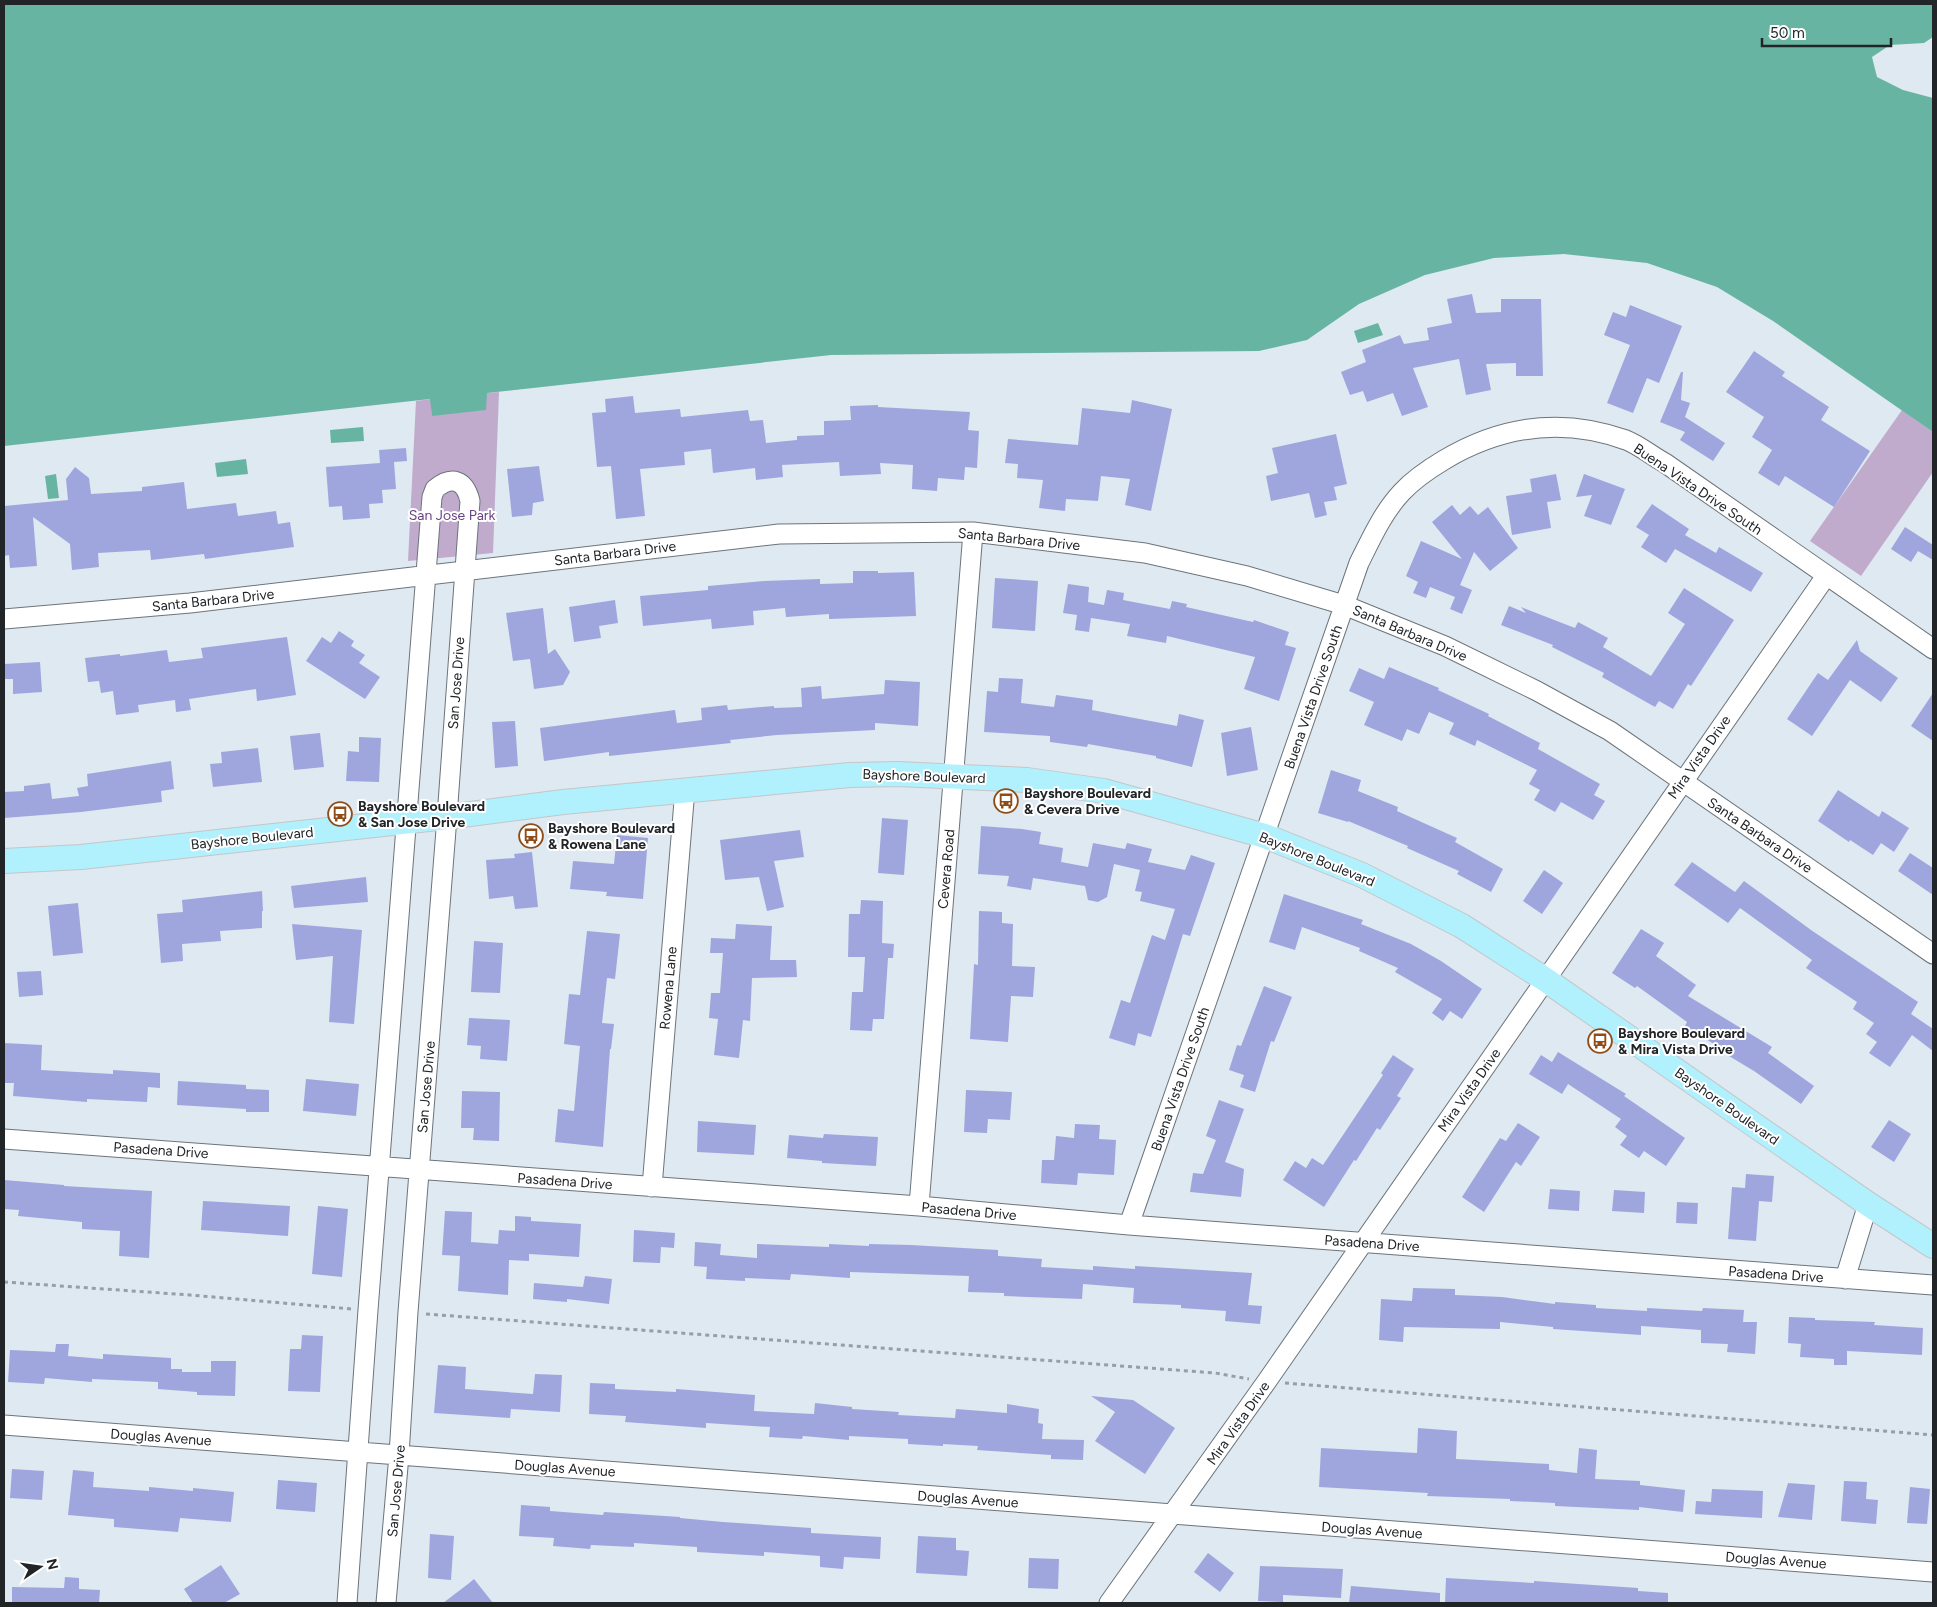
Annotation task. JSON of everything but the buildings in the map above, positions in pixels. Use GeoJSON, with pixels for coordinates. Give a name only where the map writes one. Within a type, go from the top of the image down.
{"type":"FeatureCollection","features":[{"type":"Feature","properties":{"kind":"main road","name":"Bayshore Boulevard"},"geometry":{"type":"LineString","coordinates":[[4,862],[80,857],[685,789],[850,775],[898,774],[1027,780],[1104,791],[1265,836],[1362,875],[1462,926],[1546,980],[1868,1204],[1933,1246]]}},
{"type":"Feature","properties":{"kind":"street","name":"Buena Vista Drive South"},"geometry":{"type":"LineString","coordinates":[[1129,1225],[1359,563],[1379,523],[1401,492],[1425,471],[1462,449],[1501,434],[1541,427],[1583,429],[1627,441],[1665,463],[1933,649]]}},
{"type":"Feature","properties":{"kind":"street","name":"San Jose Drive"},"geometry":{"type":"LineString","coordinates":[[386,1603],[399,1455],[408,1312],[470,501],[467,490],[461,483],[448,481],[435,489],[432,497],[426,575]]}},
{"type":"Feature","properties":{"kind":"street","name":"Santa Barbara Drive"},"geometry":{"type":"LineString","coordinates":[[4,619],[190,603],[778,534],[973,532],[1144,553],[1247,576],[1344,606],[1445,646],[1537,691],[1610,731],[1933,954]]}},
{"type":"Feature","properties":{"kind":"street","name":"Cevera Road"},"geometry":{"type":"LineString","coordinates":[[919,1206],[973,532]]}},
{"type":"Feature","properties":{"kind":"street"},"geometry":{"type":"LineString","coordinates":[[347,1603],[368,1310],[426,575]]}},
{"type":"Feature","properties":{"kind":"street","name":"Mira Vista Drive"},"geometry":{"type":"LineString","coordinates":[[1109,1603],[1268,1381],[1682,781],[1826,576]]}},
{"type":"Feature","properties":{"kind":"street","name":"Rowena Lane"},"geometry":{"type":"LineString","coordinates":[[652,1187],[685,789]]}},
{"type":"Feature","properties":{"kind":"street","name":"Pasadena Drive"},"geometry":{"type":"LineString","coordinates":[[4,1139],[919,1206],[1129,1225],[1933,1285]]}},
{"type":"Feature","properties":{"kind":"street"},"geometry":{"type":"LineString","coordinates":[[1845,1279],[1868,1204]]}},
{"type":"Feature","properties":{"kind":"street","name":"Douglas Avenue"},"geometry":{"type":"LineString","coordinates":[[4,1425],[1933,1572]]}},
{"type":"Feature","properties":{"kind":"path"},"geometry":{"type":"LineString","coordinates":[[4,1282],[180,1294],[368,1310]]}},
{"type":"Feature","properties":{"kind":"path"},"geometry":{"type":"LineString","coordinates":[[408,1312],[1215,1373],[1268,1381],[1933,1435]]}},
{"type":"Feature","properties":{"kind":"green space","name":"San Jose Park"},"geometry":{"type":"Polygon","coordinates":[[[499,392],[493,553],[408,561],[416,401],[431,399],[432,416],[487,393],[499,392]]]}},
{"type":"Feature","properties":{"kind":"green space"},"geometry":{"type":"Polygon","coordinates":[[[1902,410],[1933,432],[1933,472],[1861,576],[1810,541],[1902,410]]]}},
{"type":"Feature","properties":{"kind":"shaded area"},"geometry":{"type":"Polygon","coordinates":[[[4,4],[1933,4],[1933,37],[1924,43],[1890,45],[1872,57],[1877,77],[1903,90],[1933,98],[1933,432],[1773,321],[1717,287],[1647,263],[1564,254],[1494,258],[1425,275],[1359,304],[1307,340],[1259,351],[831,355],[487,393],[486,410],[432,416],[430,399],[4,446],[4,4]]]}},
{"type":"Feature","properties":{"kind":"shaded area"},"geometry":{"type":"Polygon","coordinates":[[[1378,323],[1383,335],[1358,343],[1354,331],[1378,323]]]}},
{"type":"Feature","properties":{"kind":"shaded area"},"geometry":{"type":"Polygon","coordinates":[[[363,427],[364,441],[331,443],[330,430],[363,427]]]}},
{"type":"Feature","properties":{"kind":"shaded area"},"geometry":{"type":"Polygon","coordinates":[[[246,459],[248,474],[217,477],[215,463],[246,459]]]}},
{"type":"Feature","properties":{"kind":"shaded area"},"geometry":{"type":"Polygon","coordinates":[[[56,474],[59,498],[48,499],[45,476],[56,474]]]}},
{"type":"Feature","properties":{"kind":"place","name":"Bayshore Boulevard & Cevera Drive"},"geometry":{"type":"Point","coordinates":[1006,801]}},
{"type":"Feature","properties":{"kind":"place","name":"Bayshore Boulevard & San Jose Drive"},"geometry":{"type":"Point","coordinates":[340,814]}},
{"type":"Feature","properties":{"kind":"place","name":"Bayshore Boulevard & Rowena Lane"},"geometry":{"type":"Point","coordinates":[531,836]}},
{"type":"Feature","properties":{"kind":"place","name":"Bayshore Boulevard & Mira Vista Drive"},"geometry":{"type":"Point","coordinates":[1600,1041]}}]}
